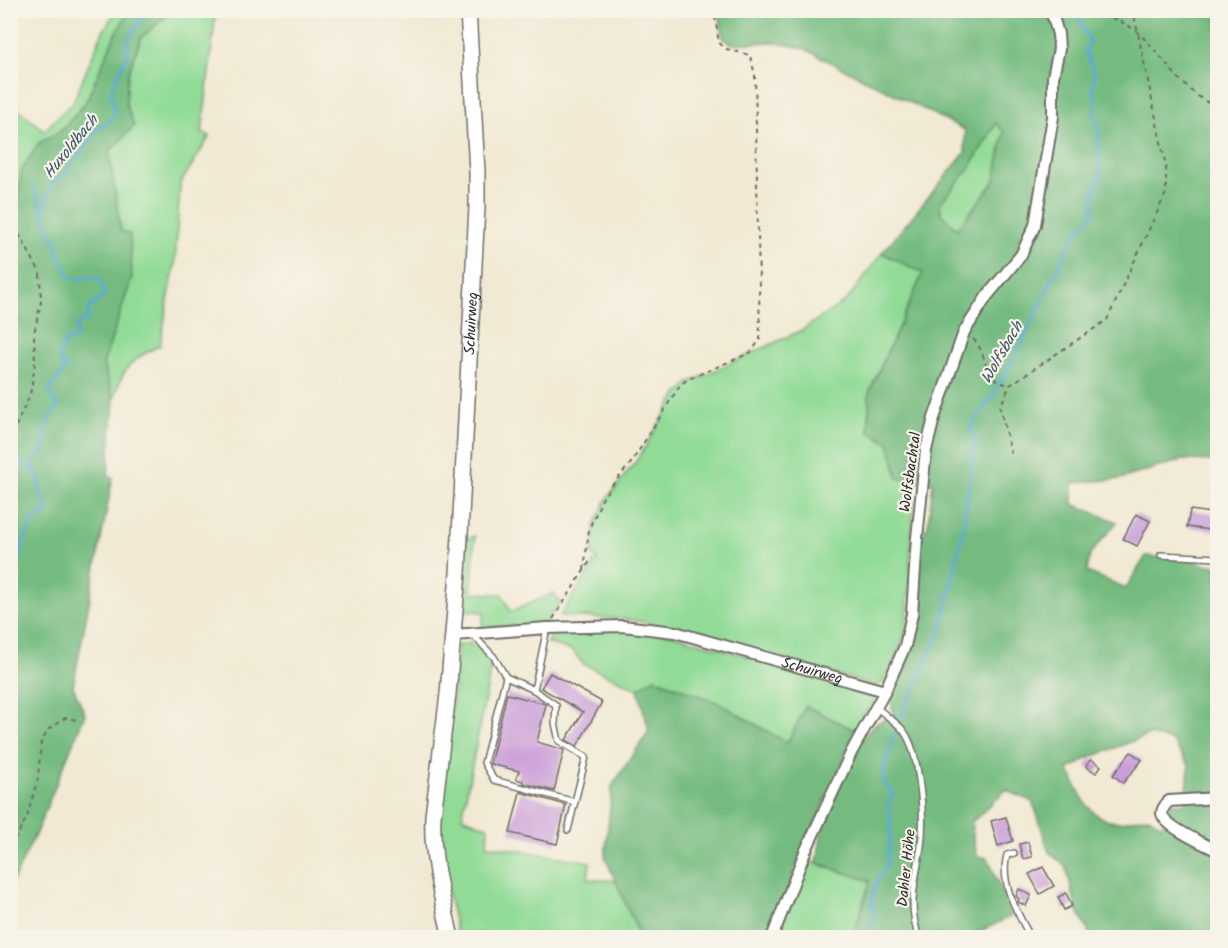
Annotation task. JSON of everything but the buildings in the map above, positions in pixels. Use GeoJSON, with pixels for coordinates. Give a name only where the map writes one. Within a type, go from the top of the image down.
{"type":"FeatureCollection","features":[{"type":"Feature","properties":{"kind":"main road","name":"Schuirweg"},"geometry":{"type":"LineString","coordinates":[[451,938],[433,858],[432,838],[454,635],[477,207],[468,10]]}},
{"type":"Feature","properties":{"kind":"street","name":"Wolfsbachtal"},"geometry":{"type":"LineString","coordinates":[[772,938],[810,842],[852,751],[877,708],[905,646],[912,614],[926,450],[934,418],[964,332],[987,296],[1021,255],[1035,225],[1053,117],[1053,77],[1059,49],[1058,34],[1051,10]]}},
{"type":"Feature","properties":{"kind":"street","name":"Schuirweg"},"geometry":{"type":"LineString","coordinates":[[454,635],[547,628],[623,626],[675,632],[885,691]]}},
{"type":"Feature","properties":{"kind":"street"},"geometry":{"type":"LineString","coordinates":[[1218,798],[1169,801],[1162,813],[1165,820],[1218,851]]}},
{"type":"Feature","properties":{"kind":"lane"},"geometry":{"type":"LineString","coordinates":[[1161,555],[1218,558]]}},
{"type":"Feature","properties":{"kind":"lane"},"geometry":{"type":"LineString","coordinates":[[534,690],[547,628]]}},
{"type":"Feature","properties":{"kind":"lane"},"geometry":{"type":"LineString","coordinates":[[473,635],[494,657],[506,677],[534,690],[556,705],[555,723],[559,741],[586,757],[568,830]]}},
{"type":"Feature","properties":{"kind":"lane"},"geometry":{"type":"LineString","coordinates":[[506,677],[484,763],[494,780],[575,802]]}},
{"type":"Feature","properties":{"kind":"lane","name":"Dahler Höhe"},"geometry":{"type":"LineString","coordinates":[[877,708],[902,729],[909,740],[914,758],[922,813],[922,840],[912,900],[919,938]]}},
{"type":"Feature","properties":{"kind":"lane"},"geometry":{"type":"LineString","coordinates":[[1014,853],[1006,855],[1004,864],[1006,876],[1015,907],[1031,938]]}},
{"type":"Feature","properties":{"kind":"path"},"geometry":{"type":"LineString","coordinates":[[220,15],[240,10]]}},
{"type":"Feature","properties":{"kind":"path"},"geometry":{"type":"LineString","coordinates":[[584,570],[589,529],[604,495],[631,463],[680,385],[688,379],[750,353],[760,340],[755,75],[750,55],[726,49],[719,43],[714,10]]}},
{"type":"Feature","properties":{"kind":"path"},"geometry":{"type":"LineString","coordinates":[[1086,10],[1123,23],[1137,32],[1165,64],[1202,99],[1218,107]]}},
{"type":"Feature","properties":{"kind":"path"},"geometry":{"type":"LineString","coordinates":[[1011,454],[1000,407],[1010,385],[1107,320],[1166,193],[1166,166],[1133,10]]}},
{"type":"Feature","properties":{"kind":"path"},"geometry":{"type":"LineString","coordinates":[[10,218],[40,272],[41,302],[34,333],[34,364],[30,394],[12,434],[10,447]]}},
{"type":"Feature","properties":{"kind":"path"},"geometry":{"type":"LineString","coordinates":[[964,332],[976,340],[986,369],[992,377],[1010,385]]}},
{"type":"Feature","properties":{"kind":"path"},"geometry":{"type":"LineString","coordinates":[[547,628],[592,558]]}},
{"type":"Feature","properties":{"kind":"path"},"geometry":{"type":"LineString","coordinates":[[10,848],[27,817],[38,778],[41,742],[49,729],[65,718],[78,720]]}},
{"type":"Feature","properties":{"kind":"green space"},"geometry":{"type":"Polygon","coordinates":[[[116,11],[129,11],[114,37],[86,102],[62,130],[39,143],[22,170],[17,202],[11,208],[11,103],[44,131],[73,102],[103,31],[116,11]]]}},
{"type":"Feature","properties":{"kind":"green space"},"geometry":{"type":"Polygon","coordinates":[[[129,11],[172,11],[141,38],[128,74],[126,104],[134,126],[109,152],[121,231],[130,234],[132,278],[103,364],[114,399],[108,476],[113,477],[73,686],[85,714],[36,833],[11,885],[11,208],[17,201],[22,170],[39,143],[62,130],[86,102],[114,37],[129,11]]]}},
{"type":"Feature","properties":{"kind":"green space"},"geometry":{"type":"Polygon","coordinates":[[[172,11],[216,11],[202,133],[210,136],[180,184],[175,263],[160,345],[129,366],[121,379],[114,399],[103,364],[132,278],[121,231],[109,152],[134,126],[126,104],[128,74],[141,38],[172,11]]]}},
{"type":"Feature","properties":{"kind":"green space"},"geometry":{"type":"Polygon","coordinates":[[[719,11],[1217,11],[1217,461],[1182,460],[1120,479],[1073,483],[1073,504],[1117,522],[1090,554],[1087,572],[1126,588],[1146,556],[1193,560],[1205,565],[1217,565],[1217,937],[1091,937],[1076,907],[1066,867],[1049,852],[1033,802],[1006,790],[971,823],[977,856],[988,858],[1012,916],[968,937],[853,937],[870,881],[817,863],[823,823],[856,748],[873,725],[894,715],[889,692],[908,651],[920,540],[928,525],[933,483],[898,478],[889,443],[869,432],[869,393],[923,273],[882,253],[965,153],[965,130],[803,48],[772,42],[732,44],[723,38],[719,11]],[[996,123],[969,169],[940,203],[941,214],[957,229],[995,181],[1004,132],[996,123]],[[1149,735],[1091,757],[1068,769],[1086,803],[1098,816],[1116,822],[1149,817],[1162,826],[1171,803],[1186,803],[1189,765],[1172,741],[1149,735]]]}},
{"type":"Feature","properties":{"kind":"green space"},"geometry":{"type":"Polygon","coordinates":[[[997,122],[1004,132],[995,181],[957,229],[941,214],[940,203],[969,169],[997,122]]]}},
{"type":"Feature","properties":{"kind":"green space"},"geometry":{"type":"Polygon","coordinates":[[[882,253],[923,273],[869,393],[869,432],[889,443],[898,478],[915,480],[907,623],[903,641],[883,683],[875,686],[676,628],[626,619],[560,616],[597,560],[592,554],[595,525],[607,499],[637,460],[676,396],[690,382],[802,330],[847,300],[882,253]]]}},
{"type":"Feature","properties":{"kind":"green space"},"geometry":{"type":"Polygon","coordinates":[[[475,536],[471,593],[502,594],[511,612],[554,593],[560,603],[544,624],[482,628],[484,612],[462,610],[466,539],[475,536]]]}},
{"type":"Feature","properties":{"kind":"green space"},"geometry":{"type":"Polygon","coordinates":[[[626,629],[674,635],[876,694],[877,699],[863,715],[856,731],[806,706],[787,743],[719,703],[655,678],[638,689],[583,664],[573,651],[547,643],[550,635],[558,631],[626,629]]]}},
{"type":"Feature","properties":{"kind":"green space"},"geometry":{"type":"Polygon","coordinates":[[[473,643],[492,662],[462,817],[488,827],[487,845],[590,862],[588,879],[616,881],[640,937],[457,933],[439,855],[439,827],[458,645],[473,643]]]}},
{"type":"Feature","properties":{"kind":"green space"},"geometry":{"type":"Polygon","coordinates":[[[654,678],[719,703],[787,743],[806,706],[856,731],[768,937],[640,937],[605,857],[612,786],[649,731],[638,689],[654,678]]]}},
{"type":"Feature","properties":{"kind":"green space"},"geometry":{"type":"Polygon","coordinates":[[[806,860],[870,881],[853,937],[775,938],[806,860]]]}},
{"type":"Feature","properties":{"kind":"waterway","name":"Huxoldbach"},"geometry":{"type":"LineString","coordinates":[[10,577],[21,559],[23,544],[32,523],[47,511],[46,502],[40,492],[40,477],[32,470],[34,461],[44,452],[46,424],[58,406],[49,393],[65,369],[59,357],[66,341],[76,338],[77,325],[87,320],[89,308],[105,295],[100,280],[92,276],[79,280],[68,275],[43,210],[53,183],[69,171],[71,162],[86,147],[96,129],[110,121],[115,113],[111,96],[114,83],[128,54],[128,39],[142,18],[151,10]]}},
{"type":"Feature","properties":{"kind":"waterway","name":"Wolfsbach"},"geometry":{"type":"LineString","coordinates":[[902,716],[941,630],[963,531],[975,444],[970,427],[992,397],[1017,353],[1075,234],[1093,215],[1095,188],[1100,178],[1098,122],[1094,114],[1097,104],[1092,88],[1095,74],[1085,50],[1090,42],[1080,23],[1083,10]]}},
{"type":"Feature","properties":{"kind":"waterway"},"geometry":{"type":"LineString","coordinates":[[35,188],[42,209]]}},
{"type":"Feature","properties":{"kind":"waterway"},"geometry":{"type":"LineString","coordinates":[[22,462],[32,470]]}},
{"type":"Feature","properties":{"kind":"waterway","name":"Wolfsbach"},"geometry":{"type":"LineString","coordinates":[[865,938],[875,919],[872,904],[875,884],[887,866],[891,833],[888,803],[893,794],[883,778],[895,733]]}}]}
